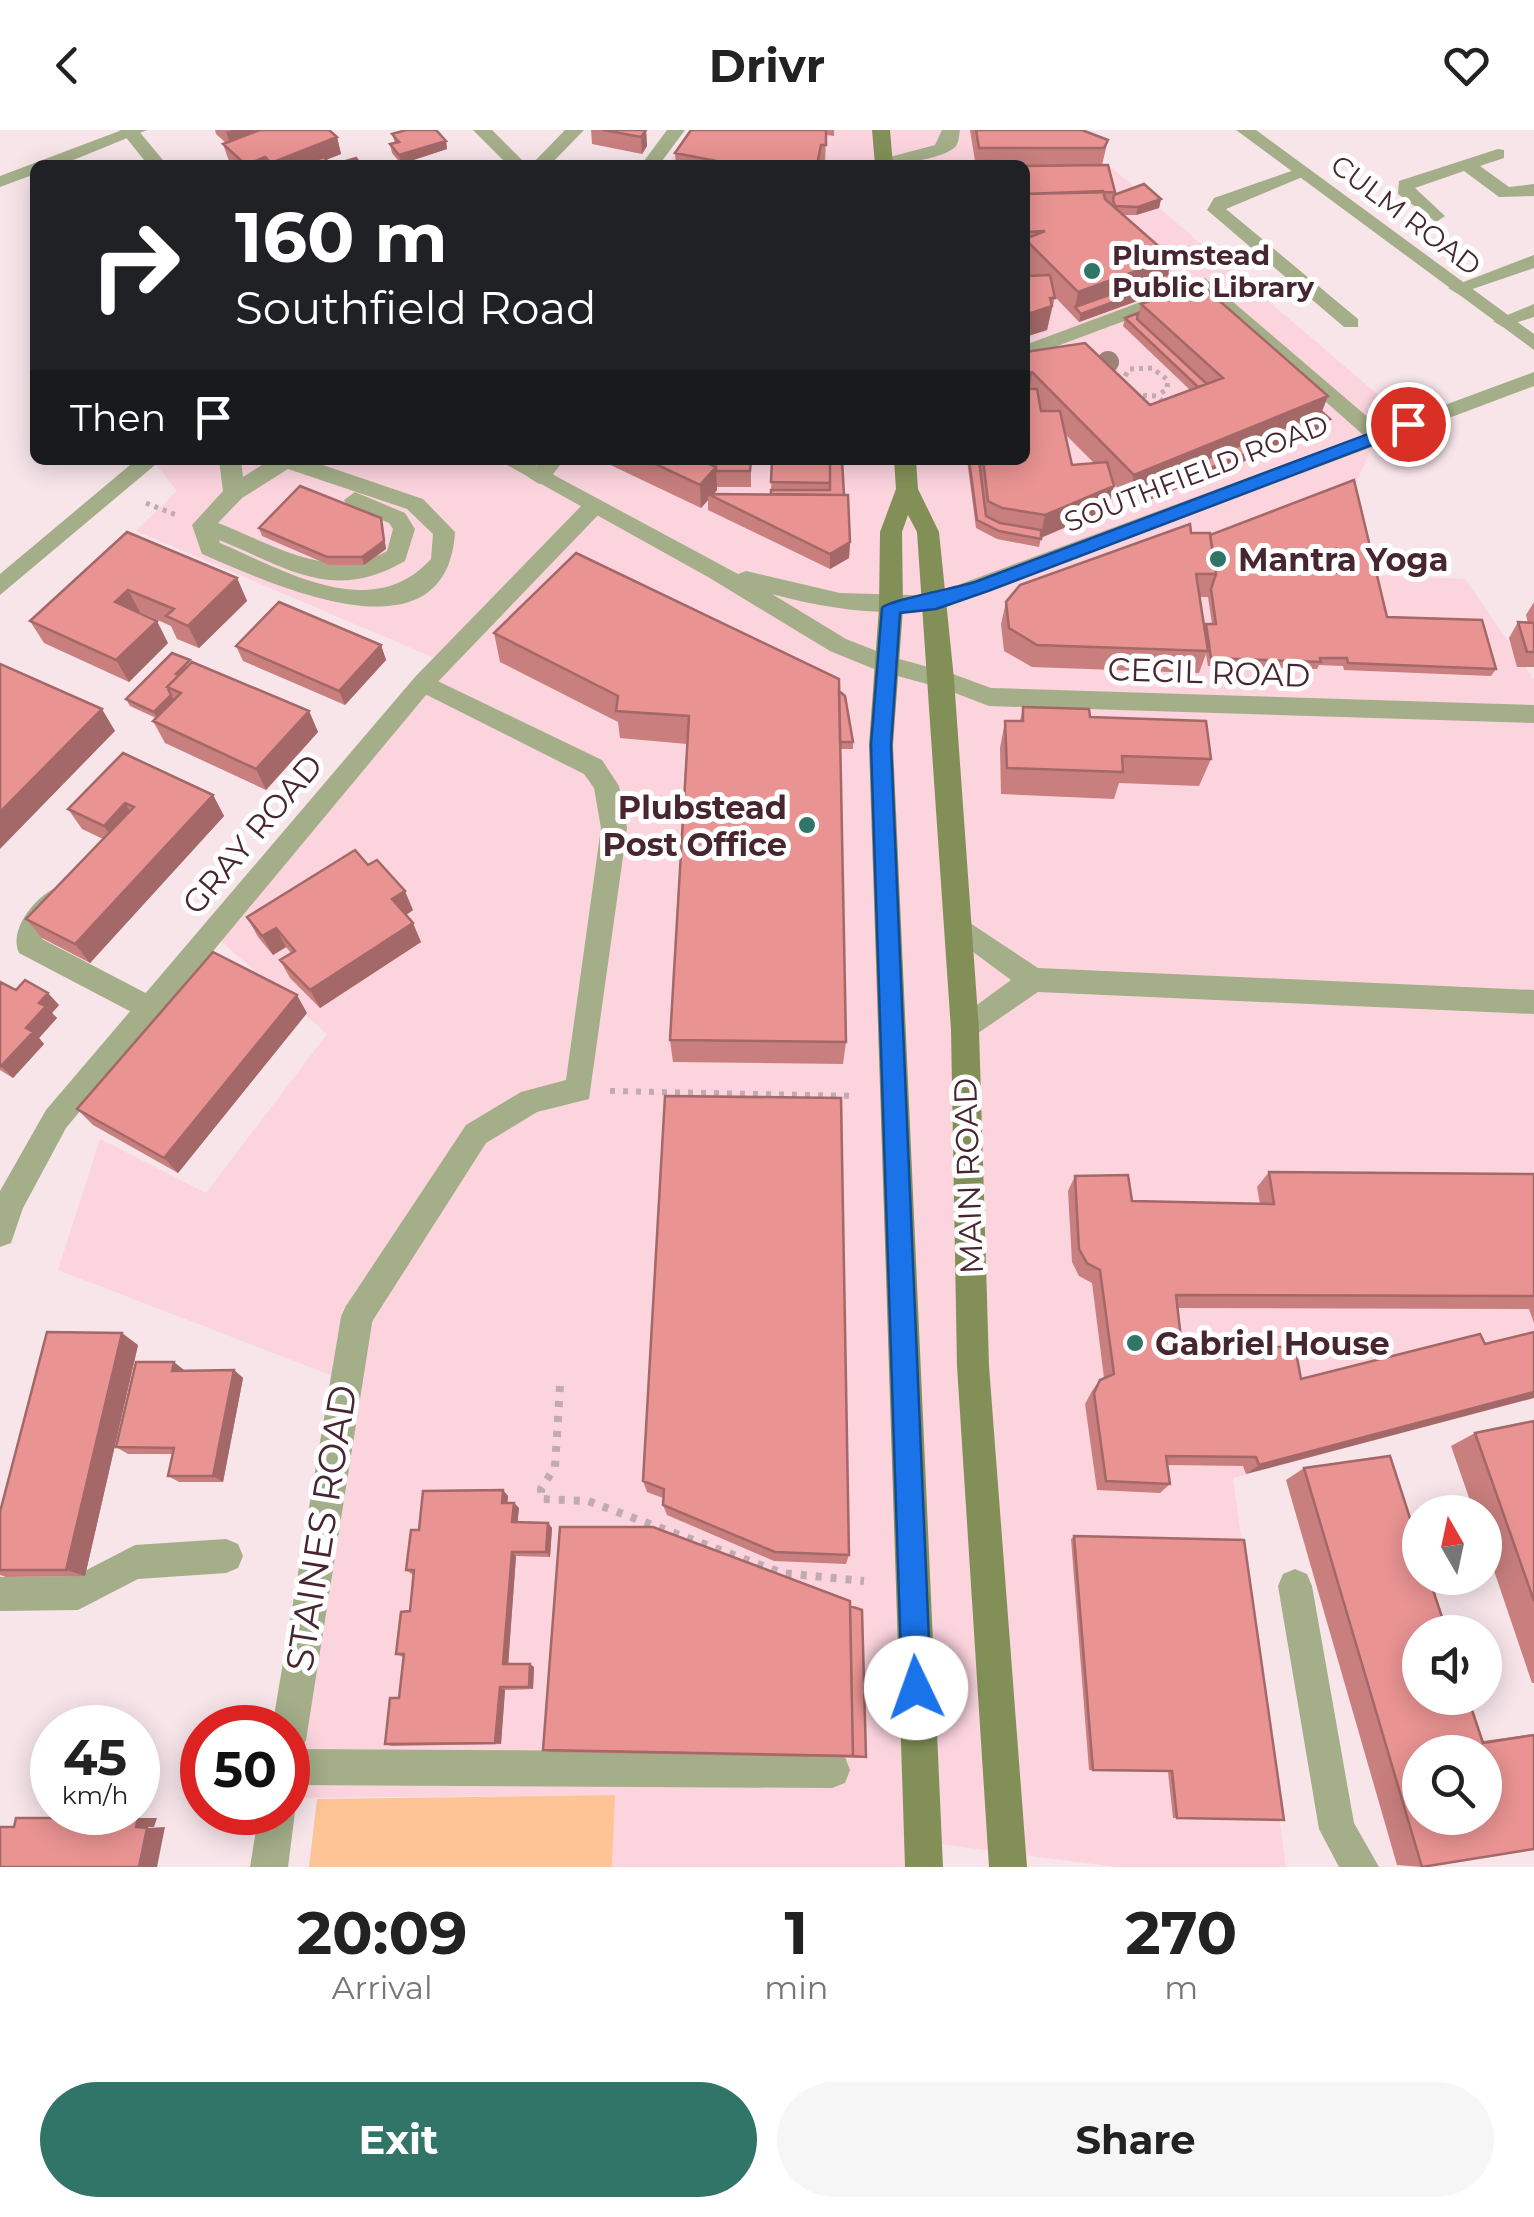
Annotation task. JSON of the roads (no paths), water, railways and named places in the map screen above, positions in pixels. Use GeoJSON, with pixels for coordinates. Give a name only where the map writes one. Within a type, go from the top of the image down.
{"type":"FeatureCollection","features":[{"type":"Feature","properties":{"kind":"main road"},"geometry":{"type":"LineString","coordinates":[[881,130],[884,160]]}},
{"type":"Feature","properties":{"kind":"main road","name":"MAIN ROAD"},"geometry":{"type":"LineString","coordinates":[[905,465],[907,489],[928,532],[942,679],[964,1030],[974,1366],[1008,1867]]}},
{"type":"Feature","properties":{"kind":"main road","name":"MAIN ROAD"},"geometry":{"type":"LineString","coordinates":[[907,489],[891,532],[891,608],[881,745],[924,1867]]}},
{"type":"Feature","properties":{"kind":"street"},"geometry":{"type":"LineString","coordinates":[[482,130],[513,160]]}},
{"type":"Feature","properties":{"kind":"street"},"geometry":{"type":"LineString","coordinates":[[545,160],[576,130]]}},
{"type":"Feature","properties":{"kind":"street"},"geometry":{"type":"LineString","coordinates":[[654,160],[676,130]]}},
{"type":"Feature","properties":{"kind":"street"},"geometry":{"type":"LineString","coordinates":[[896,160],[941,149],[949,143],[950,130]]}},
{"type":"Feature","properties":{"kind":"street","name":"CULM ROAD"},"geometry":{"type":"LineString","coordinates":[[1245,130],[1534,344]]}},
{"type":"Feature","properties":{"kind":"street"},"geometry":{"type":"LineString","coordinates":[[57,160],[133,131],[154,160]]}},
{"type":"Feature","properties":{"kind":"street"},"geometry":{"type":"LineString","coordinates":[[1436,216],[1404,188],[1498,154]]}},
{"type":"Feature","properties":{"kind":"street"},"geometry":{"type":"LineString","coordinates":[[1466,164],[1506,192],[1534,190]]}},
{"type":"Feature","properties":{"kind":"street"},"geometry":{"type":"LineString","coordinates":[[0,182],[30,170]]}},
{"type":"Feature","properties":{"kind":"street"},"geometry":{"type":"LineString","coordinates":[[1303,172],[1221,202],[1216,210],[1352,324]]}},
{"type":"Feature","properties":{"kind":"street"},"geometry":{"type":"LineString","coordinates":[[1458,288],[1534,261]]}},
{"type":"Feature","properties":{"kind":"street"},"geometry":{"type":"LineString","coordinates":[[1030,350],[1205,284],[1376,436]]}},
{"type":"Feature","properties":{"kind":"street"},"geometry":{"type":"LineString","coordinates":[[1503,320],[1534,310]]}},
{"type":"Feature","properties":{"kind":"street","name":"SOUTHFIELD ROAD"},"geometry":{"type":"LineString","coordinates":[[716,571],[847,606],[891,608],[936,602],[1534,380]]}},
{"type":"Feature","properties":{"kind":"street"},"geometry":{"type":"LineString","coordinates":[[0,587],[144,465]]}},
{"type":"Feature","properties":{"kind":"street"},"geometry":{"type":"LineString","coordinates":[[231,465],[234,493]]}},
{"type":"Feature","properties":{"kind":"street"},"geometry":{"type":"LineString","coordinates":[[195,522],[278,465]]}},
{"type":"Feature","properties":{"kind":"street"},"geometry":{"type":"LineString","coordinates":[[195,522],[210,548],[326,595],[379,598],[416,588],[442,561],[444,532],[415,504],[299,465]]}},
{"type":"Feature","properties":{"kind":"street"},"geometry":{"type":"LineString","coordinates":[[546,468],[594,506],[716,571]]}},
{"type":"Feature","properties":{"kind":"street"},"geometry":{"type":"LineString","coordinates":[[195,522],[327,574],[368,572],[397,555],[404,529],[397,518],[333,490],[325,475]]}},
{"type":"Feature","properties":{"kind":"street","name":"GRAY ROAD"},"geometry":{"type":"LineString","coordinates":[[0,1233],[9,1204],[56,1119],[423,683],[594,506]]}},
{"type":"Feature","properties":{"kind":"street","name":"CECIL ROAD"},"geometry":{"type":"LineString","coordinates":[[716,571],[838,645],[886,665],[989,696],[1534,714]]}},
{"type":"Feature","properties":{"kind":"street","name":"STAINES ROAD"},"geometry":{"type":"LineString","coordinates":[[294,1705],[356,1317],[476,1134],[531,1101],[579,1090],[614,828],[606,786],[592,767],[423,683]]}},
{"type":"Feature","properties":{"kind":"street"},"geometry":{"type":"LineString","coordinates":[[70,884],[33,926],[29,944],[149,1008]]}},
{"type":"Feature","properties":{"kind":"street"},"geometry":{"type":"LineString","coordinates":[[958,926],[990,954],[1033,980],[1534,1002]]}},
{"type":"Feature","properties":{"kind":"street"},"geometry":{"type":"LineString","coordinates":[[964,1030],[1033,980]]}},
{"type":"Feature","properties":{"kind":"street"},"geometry":{"type":"LineString","coordinates":[[0,1594],[78,1593],[134,1562],[226,1556]]}},
{"type":"Feature","properties":{"kind":"street"},"geometry":{"type":"LineString","coordinates":[[1294,1586],[1337,1829],[1360,1867]]}},
{"type":"Feature","properties":{"kind":"street"},"geometry":{"type":"LineString","coordinates":[[310,1767],[832,1770]]}},
{"type":"Feature","properties":{"kind":"street"},"geometry":{"type":"LineString","coordinates":[[268,1867],[273,1835]]}},
{"type":"Feature","properties":{"kind":"place","name":"Plumstead Public Library"},"geometry":{"type":"Point","coordinates":[1092,271]}},
{"type":"Feature","properties":{"kind":"place","name":"Mantra Yoga"},"geometry":{"type":"Point","coordinates":[1218,559]}},
{"type":"Feature","properties":{"kind":"place","name":"Plubstead Post Office"},"geometry":{"type":"Point","coordinates":[807,825]}},
{"type":"Feature","properties":{"kind":"place","name":"Gabriel House"},"geometry":{"type":"Point","coordinates":[1135,1343]}}]}
